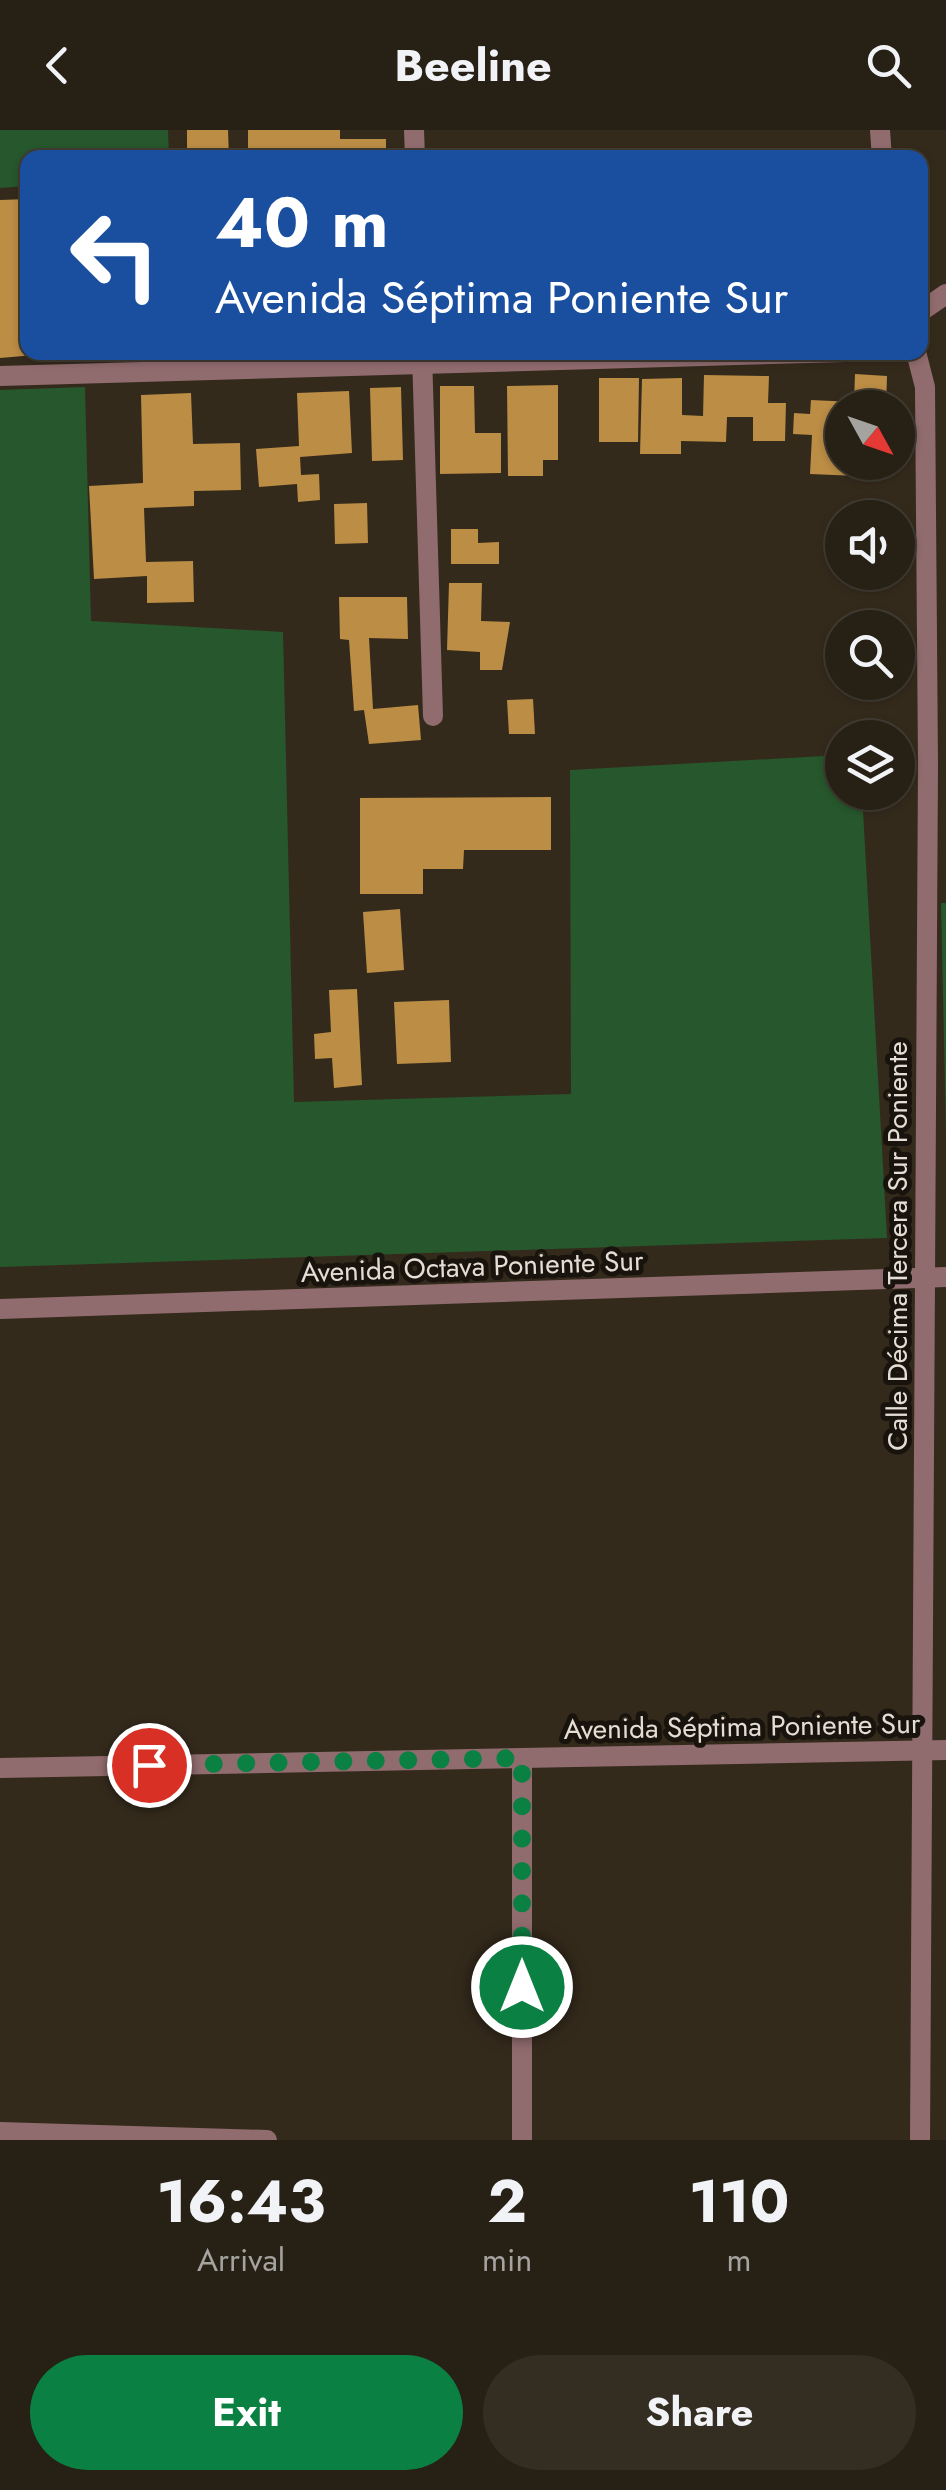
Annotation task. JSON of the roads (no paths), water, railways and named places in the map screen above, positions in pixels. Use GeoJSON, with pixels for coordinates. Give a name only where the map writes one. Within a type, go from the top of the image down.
{"type":"FeatureCollection","features":[{"type":"Feature","properties":{"kind":"street"},"geometry":{"type":"LineString","coordinates":[[0,376],[376,360]]}},
{"type":"Feature","properties":{"kind":"street"},"geometry":{"type":"LineString","coordinates":[[423,360],[433,716]]}},
{"type":"Feature","properties":{"kind":"street","name":"Calle Décima Tercera Sur Poniente"},"geometry":{"type":"LineString","coordinates":[[918,360],[925,387],[937,765],[935,1278],[922,1750],[920,2140]]}},
{"type":"Feature","properties":{"kind":"street","name":"Avenida Octava Poniente Sur"},"geometry":{"type":"LineString","coordinates":[[0,1309],[935,1278]]}},
{"type":"Feature","properties":{"kind":"street","name":"Avenida Séptima Poniente Sur"},"geometry":{"type":"LineString","coordinates":[[0,1768],[946,1750]]}},
{"type":"Feature","properties":{"kind":"street"},"geometry":{"type":"LineString","coordinates":[[522,1758],[522,2140]]}},
{"type":"Feature","properties":{"kind":"street"},"geometry":{"type":"LineString","coordinates":[[0,2132],[267,2140]]}}]}
